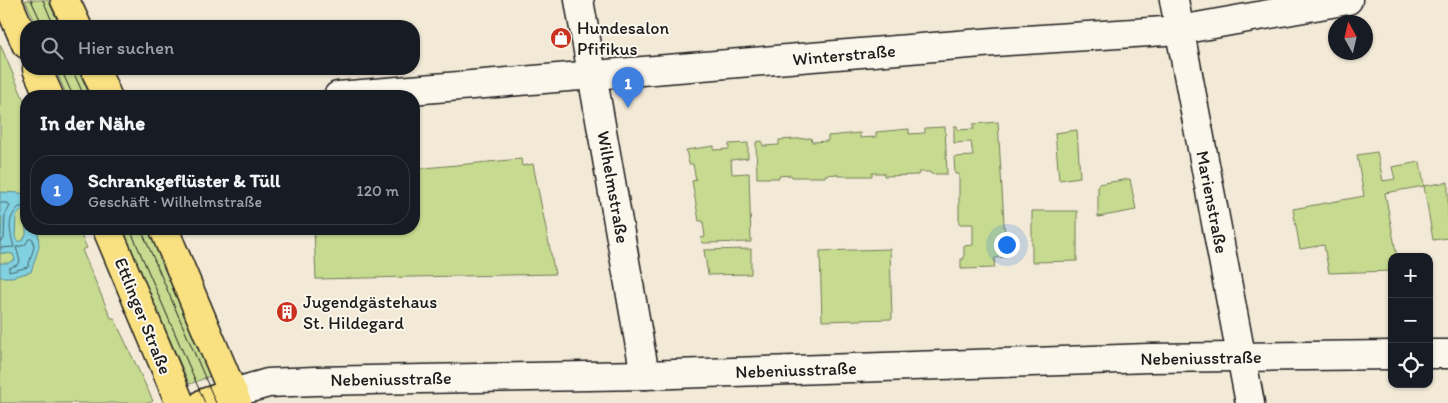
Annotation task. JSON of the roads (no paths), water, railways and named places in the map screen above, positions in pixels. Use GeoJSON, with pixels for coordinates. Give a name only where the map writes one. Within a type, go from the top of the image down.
{"type":"FeatureCollection","features":[{"type":"Feature","properties":{"kind":"main road"},"geometry":{"type":"LineString","coordinates":[[7,0],[20,30]]}},
{"type":"Feature","properties":{"kind":"main road"},"geometry":{"type":"LineString","coordinates":[[65,0],[73,20]]}},
{"type":"Feature","properties":{"kind":"main road"},"geometry":{"type":"LineString","coordinates":[[40,75],[46,90]]}},
{"type":"Feature","properties":{"kind":"main road"},"geometry":{"type":"LineString","coordinates":[[98,75],[104,90]]}},
{"type":"Feature","properties":{"kind":"main road","name":"Ettlinger Straße"},"geometry":{"type":"LineString","coordinates":[[110,235],[180,403]]}},
{"type":"Feature","properties":{"kind":"main road"},"geometry":{"type":"LineString","coordinates":[[167,235],[235,398]]}},
{"type":"Feature","properties":{"kind":"main road","name":"Nebeniusstraße"},"geometry":{"type":"LineString","coordinates":[[204,403],[235,398]]}},
{"type":"Feature","properties":{"kind":"street","name":"Wilhelmstraße"},"geometry":{"type":"LineString","coordinates":[[579,0],[594,75],[645,375]]}},
{"type":"Feature","properties":{"kind":"street","name":"Marienstraße"},"geometry":{"type":"LineString","coordinates":[[1174,0],[1250,403]]}},
{"type":"Feature","properties":{"kind":"street","name":"Winterstraße"},"geometry":{"type":"LineString","coordinates":[[411,90],[994,42],[1180,30],[1348,0]]}},
{"type":"Feature","properties":{"kind":"street"},"geometry":{"type":"LineString","coordinates":[[1433,354],[1448,354]]}},
{"type":"Feature","properties":{"kind":"street","name":"Nebeniusstraße"},"geometry":{"type":"LineString","coordinates":[[235,398],[259,385],[278,382],[645,375],[1242,356],[1388,355]]}},
{"type":"Feature","properties":{"kind":"water"},"geometry":{"type":"Polygon","coordinates":[[[0,192],[20,193],[20,212],[16,216],[15,236],[17,241],[22,241],[26,235],[38,235],[39,247],[31,272],[12,277],[0,277],[0,263],[8,263],[15,260],[13,254],[0,253],[2,217],[0,216],[0,192]]]}},
{"type":"Feature","properties":{"kind":"tram line"},"geometry":{"type":"LineString","coordinates":[[31,0],[40,20]]}},
{"type":"Feature","properties":{"kind":"tram line"},"geometry":{"type":"LineString","coordinates":[[43,0],[51,20]]}},
{"type":"Feature","properties":{"kind":"tram line"},"geometry":{"type":"LineString","coordinates":[[64,75],[70,90]]}},
{"type":"Feature","properties":{"kind":"tram line"},"geometry":{"type":"LineString","coordinates":[[75,75],[81,90]]}},
{"type":"Feature","properties":{"kind":"tram line"},"geometry":{"type":"LineString","coordinates":[[133,235],[205,403]]}},
{"type":"Feature","properties":{"kind":"tram line"},"geometry":{"type":"LineString","coordinates":[[144,235],[216,403]]}},
{"type":"Feature","properties":{"kind":"place","name":"Hundesalon Pfifikus"},"geometry":{"type":"Point","coordinates":[561,38]}},
{"type":"Feature","properties":{"kind":"place","name":"Schrankgeflüster & Tüll"},"geometry":{"type":"Point","coordinates":[628,108]}},
{"type":"Feature","properties":{"kind":"place","name":"Jugendgästehaus St. Hildegard"},"geometry":{"type":"Point","coordinates":[287,312]}}]}
